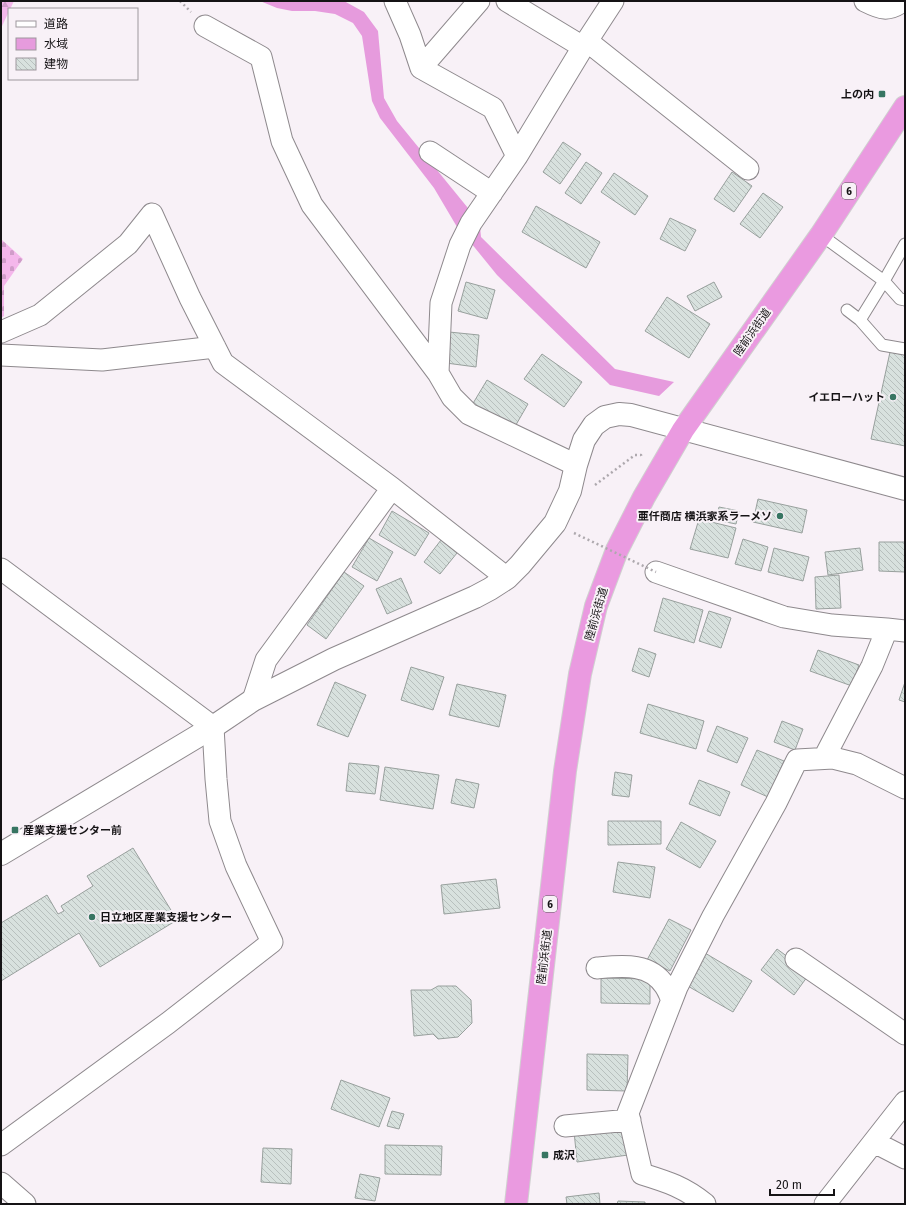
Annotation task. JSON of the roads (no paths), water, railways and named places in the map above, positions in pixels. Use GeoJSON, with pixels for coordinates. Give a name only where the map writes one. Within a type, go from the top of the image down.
{"type":"FeatureCollection","features":[{"type":"Feature","properties":{"kind":"highway","name":"陸前浜街道"},"geometry":{"type":"LineString","coordinates":[[516,1204],[565,771],[580,674],[596,606],[617,550],[644,497],[683,430],[820,235],[905,107]]}},
{"type":"Feature","properties":{"kind":"street"},"geometry":{"type":"LineString","coordinates":[[395,1],[410,35],[421,68],[493,108],[517,156]]}},
{"type":"Feature","properties":{"kind":"street"},"geometry":{"type":"LineString","coordinates":[[421,68],[479,1]]}},
{"type":"Feature","properties":{"kind":"street"},"geometry":{"type":"LineString","coordinates":[[507,1],[585,44],[748,170]]}},
{"type":"Feature","properties":{"kind":"street"},"geometry":{"type":"LineString","coordinates":[[438,373],[441,303],[460,245],[471,223],[517,156],[585,44],[614,1]]}},
{"type":"Feature","properties":{"kind":"street"},"geometry":{"type":"LineString","coordinates":[[865,1],[881,9],[896,7],[903,1]]}},
{"type":"Feature","properties":{"kind":"street"},"geometry":{"type":"LineString","coordinates":[[205,26],[261,57],[282,141],[312,205],[438,373],[452,397],[469,414],[576,465]]}},
{"type":"Feature","properties":{"kind":"street"},"geometry":{"type":"LineString","coordinates":[[430,152],[492,193]]}},
{"type":"Feature","properties":{"kind":"street"},"geometry":{"type":"LineString","coordinates":[[1,332],[40,315],[128,244],[152,214],[190,298],[223,363],[392,488],[506,578]]}},
{"type":"Feature","properties":{"kind":"street"},"geometry":{"type":"LineString","coordinates":[[1,355],[102,360],[215,347]]}},
{"type":"Feature","properties":{"kind":"street"},"geometry":{"type":"LineString","coordinates":[[1,854],[213,727],[252,700],[334,659],[475,597],[506,578],[520,565],[555,523],[570,491],[584,440],[594,426],[605,417],[619,414],[631,415],[905,489]]}},
{"type":"Feature","properties":{"kind":"street"},"geometry":{"type":"LineString","coordinates":[[252,700],[266,660],[392,488]]}},
{"type":"Feature","properties":{"kind":"street"},"geometry":{"type":"LineString","coordinates":[[1,570],[213,727]]}},
{"type":"Feature","properties":{"kind":"street"},"geometry":{"type":"LineString","coordinates":[[656,572],[784,617],[832,625],[896,630],[872,666],[824,758]]}},
{"type":"Feature","properties":{"kind":"street"},"geometry":{"type":"LineString","coordinates":[[1,1145],[168,1024],[272,942],[236,866],[220,821],[213,727]]}},
{"type":"Feature","properties":{"kind":"street"},"geometry":{"type":"LineString","coordinates":[[706,1204],[694,1195],[674,1184],[642,1174],[628,1113],[677,987],[713,916],[776,803],[797,760],[833,758],[857,764],[905,788]]}},
{"type":"Feature","properties":{"kind":"street"},"geometry":{"type":"LineString","coordinates":[[796,959],[905,1034]]}},
{"type":"Feature","properties":{"kind":"street"},"geometry":{"type":"LineString","coordinates":[[597,968],[631,966],[645,969],[658,977],[665,986],[672,1000]]}},
{"type":"Feature","properties":{"kind":"street"},"geometry":{"type":"LineString","coordinates":[[825,1204],[905,1102]]}},
{"type":"Feature","properties":{"kind":"street"},"geometry":{"type":"LineString","coordinates":[[565,1126],[630,1120]]}},
{"type":"Feature","properties":{"kind":"street"},"geometry":{"type":"LineString","coordinates":[[874,1142],[905,1158]]}},
{"type":"Feature","properties":{"kind":"street"},"geometry":{"type":"LineString","coordinates":[[1,1183],[25,1204]]}},
{"type":"Feature","properties":{"kind":"lane"},"geometry":{"type":"LineString","coordinates":[[820,235],[884,281],[900,299],[905,300]]}},
{"type":"Feature","properties":{"kind":"lane"},"geometry":{"type":"LineString","coordinates":[[860,320],[905,244]]}},
{"type":"Feature","properties":{"kind":"lane"},"geometry":{"type":"LineString","coordinates":[[847,310],[860,320],[882,345],[905,350]]}},
{"type":"Feature","properties":{"kind":"water"},"geometry":{"type":"Polygon","coordinates":[[[260,1],[344,1],[364,12],[378,31],[384,98],[397,121],[472,213],[460,232],[434,188],[380,118],[372,101],[362,36],[353,23],[335,14],[315,11],[292,11],[277,8],[260,1]]]}},
{"type":"Feature","properties":{"kind":"water"},"geometry":{"type":"Polygon","coordinates":[[[480,227],[481,237],[615,369],[674,382],[659,396],[610,385],[497,275],[471,243],[480,227]]]}},
{"type":"Feature","properties":{"kind":"place","name":"上の内"},"geometry":{"type":"Point","coordinates":[882,94]}},
{"type":"Feature","properties":{"kind":"place","name":"イエローハット"},"geometry":{"type":"Point","coordinates":[893,397]}},
{"type":"Feature","properties":{"kind":"place","name":"亜仟商店 横浜家系ラーメソ"},"geometry":{"type":"Point","coordinates":[780,516]}},
{"type":"Feature","properties":{"kind":"place","name":"産業支援センター前"},"geometry":{"type":"Point","coordinates":[15,830]}},
{"type":"Feature","properties":{"kind":"place","name":"日立地区産業支援センター"},"geometry":{"type":"Point","coordinates":[92,917]}},
{"type":"Feature","properties":{"kind":"place","name":"成沢"},"geometry":{"type":"Point","coordinates":[545,1155]}}]}
